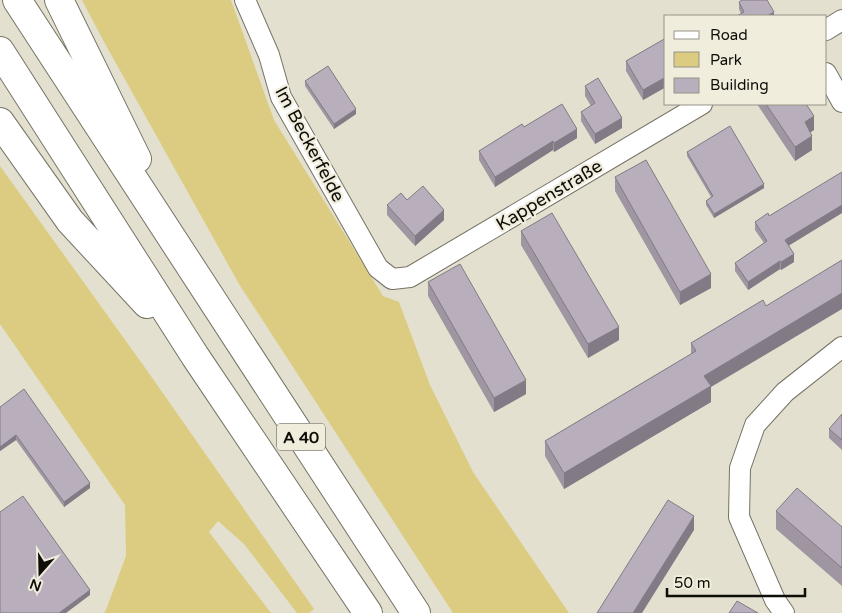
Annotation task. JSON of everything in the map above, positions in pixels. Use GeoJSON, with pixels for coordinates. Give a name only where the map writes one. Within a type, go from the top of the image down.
{"type":"FeatureCollection","features":[{"type":"Feature","properties":{"kind":"highway","name":"A 40"},"geometry":{"type":"LineString","coordinates":[[17,0],[416,613]]}},
{"type":"Feature","properties":{"kind":"highway"},"geometry":{"type":"LineString","coordinates":[[59,0],[118,118],[186,262]]}},
{"type":"Feature","properties":{"kind":"highway","name":"A 40"},"geometry":{"type":"LineString","coordinates":[[0,51],[195,356],[368,613]]}},
{"type":"Feature","properties":{"kind":"highway"},"geometry":{"type":"LineString","coordinates":[[0,122],[70,220],[195,356]]}},
{"type":"Feature","properties":{"kind":"street","name":"Im Beckerfelde"},"geometry":{"type":"LineString","coordinates":[[245,0],[269,55],[281,97],[378,268],[392,278]]}},
{"type":"Feature","properties":{"kind":"street"},"geometry":{"type":"LineString","coordinates":[[827,29],[842,20]]}},
{"type":"Feature","properties":{"kind":"street"},"geometry":{"type":"LineString","coordinates":[[827,75],[842,102]]}},
{"type":"Feature","properties":{"kind":"street","name":"Kappenstraße"},"geometry":{"type":"LineString","coordinates":[[392,278],[410,277],[700,105]]}},
{"type":"Feature","properties":{"kind":"street"},"geometry":{"type":"LineString","coordinates":[[784,613],[776,600],[739,517],[740,468],[755,425],[785,392],[842,347]]}},
{"type":"Feature","properties":{"kind":"green space"},"geometry":{"type":"Polygon","coordinates":[[[82,0],[231,0],[274,120],[383,296],[399,302],[430,385],[473,472],[569,613],[453,613],[239,284],[82,0]]]}},
{"type":"Feature","properties":{"kind":"green space"},"geometry":{"type":"Polygon","coordinates":[[[0,166],[146,369],[314,609],[309,613],[297,613],[244,544],[218,521],[209,532],[271,613],[104,613],[126,556],[125,505],[0,324],[0,166]]]}},
{"type":"Feature","properties":{"kind":"building"},"geometry":{"type":"Polygon","coordinates":[[[742,0],[767,0],[774,12],[769,15],[739,15],[744,12],[739,2],[742,0]]]}},
{"type":"Feature","properties":{"kind":"building"},"geometry":{"type":"Polygon","coordinates":[[[664,39],[664,78],[643,90],[626,61],[664,39]]]}},
{"type":"Feature","properties":{"kind":"building"},"geometry":{"type":"Polygon","coordinates":[[[328,66],[356,109],[334,124],[305,81],[328,66]]]}},
{"type":"Feature","properties":{"kind":"building"},"geometry":{"type":"Polygon","coordinates":[[[598,78],[622,118],[595,134],[581,112],[595,103],[585,86],[598,78]]]}},
{"type":"Feature","properties":{"kind":"building"},"geometry":{"type":"Polygon","coordinates":[[[562,104],[577,129],[554,143],[553,141],[495,177],[479,151],[522,124],[524,127],[562,104]]]}},
{"type":"Feature","properties":{"kind":"building"},"geometry":{"type":"Polygon","coordinates":[[[767,105],[807,105],[814,116],[805,122],[812,136],[795,147],[767,105]]]}},
{"type":"Feature","properties":{"kind":"building"},"geometry":{"type":"Polygon","coordinates":[[[730,126],[764,184],[714,214],[706,201],[713,196],[687,152],[730,126]]]}},
{"type":"Feature","properties":{"kind":"building"},"geometry":{"type":"Polygon","coordinates":[[[646,160],[711,274],[680,292],[615,177],[646,160]]]}},
{"type":"Feature","properties":{"kind":"building"},"geometry":{"type":"Polygon","coordinates":[[[842,172],[842,205],[785,240],[794,254],[748,282],[735,263],[767,241],[755,222],[768,213],[769,216],[842,172]]]}},
{"type":"Feature","properties":{"kind":"building"},"geometry":{"type":"Polygon","coordinates":[[[423,186],[444,210],[415,236],[387,205],[401,193],[407,200],[423,186]]]}},
{"type":"Feature","properties":{"kind":"building"},"geometry":{"type":"Polygon","coordinates":[[[552,213],[619,327],[588,344],[521,231],[552,213]]]}},
{"type":"Feature","properties":{"kind":"building"},"geometry":{"type":"Polygon","coordinates":[[[842,260],[842,293],[704,376],[711,386],[564,473],[545,441],[696,351],[691,343],[763,300],[766,306],[842,260]]]}},
{"type":"Feature","properties":{"kind":"building"},"geometry":{"type":"Polygon","coordinates":[[[460,264],[526,380],[494,398],[428,282],[460,264]]]}},
{"type":"Feature","properties":{"kind":"building"},"geometry":{"type":"Polygon","coordinates":[[[24,389],[90,483],[64,502],[16,435],[0,447],[0,407],[24,389]]]}},
{"type":"Feature","properties":{"kind":"building"},"geometry":{"type":"Polygon","coordinates":[[[842,414],[842,440],[829,429],[842,414]]]}},
{"type":"Feature","properties":{"kind":"building"},"geometry":{"type":"Polygon","coordinates":[[[797,488],[842,527],[842,568],[776,511],[797,488]]]}},
{"type":"Feature","properties":{"kind":"building"},"geometry":{"type":"Polygon","coordinates":[[[23,496],[90,590],[59,613],[0,613],[0,512],[23,496]]]}},
{"type":"Feature","properties":{"kind":"building"},"geometry":{"type":"Polygon","coordinates":[[[668,500],[694,516],[633,613],[597,613],[668,500]]]}},
{"type":"Feature","properties":{"kind":"building"},"geometry":{"type":"Polygon","coordinates":[[[737,601],[758,613],[729,613],[737,601]]]}}]}
